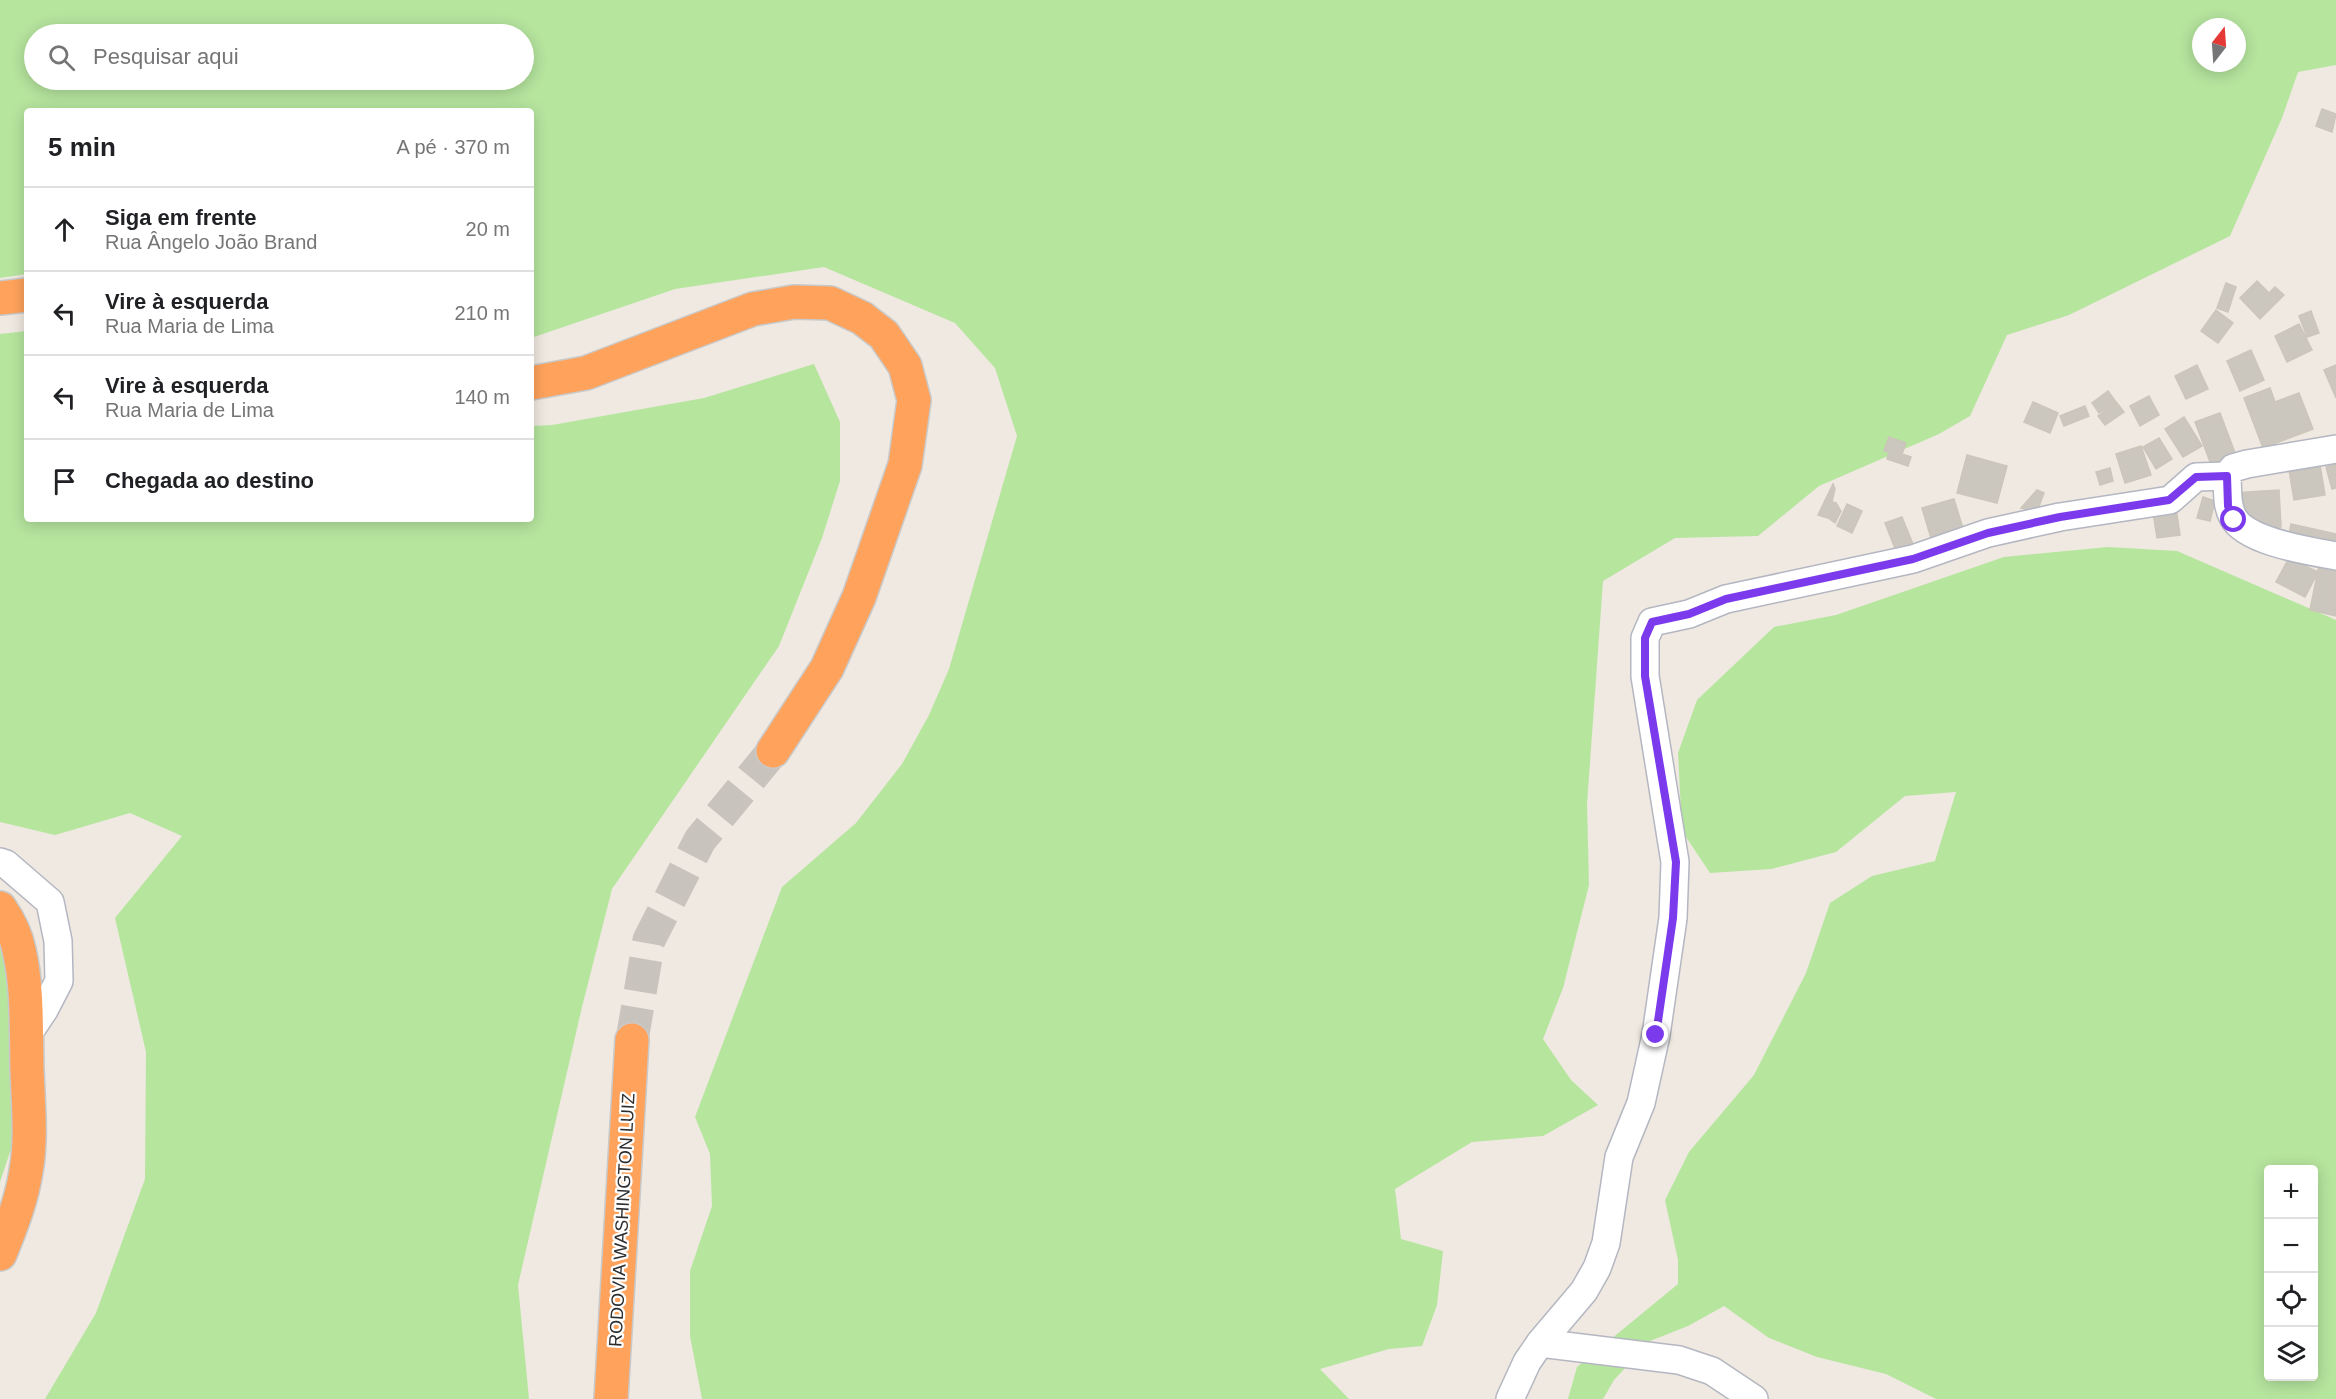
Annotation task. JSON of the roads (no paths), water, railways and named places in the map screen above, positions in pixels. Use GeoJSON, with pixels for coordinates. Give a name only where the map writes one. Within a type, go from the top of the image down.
{"type":"FeatureCollection","features":[{"type":"Feature","properties":{"kind":"highway"},"geometry":{"type":"LineString","coordinates":[[0,298],[24,295]]}},
{"type":"Feature","properties":{"kind":"highway"},"geometry":{"type":"LineString","coordinates":[[534,382],[586,373],[753,309],[794,302],[830,303],[862,318],[884,335],[905,366],[914,400],[905,465],[859,597],[827,668],[774,751]]}},
{"type":"Feature","properties":{"kind":"highway"},"geometry":{"type":"LineString","coordinates":[[0,908],[14,932],[20,951],[25,1001],[29,1145],[26,1171],[14,1221],[0,1254]]}},
{"type":"Feature","properties":{"kind":"highway","name":"RODOVIA WASHINGTON LUIZ"},"geometry":{"type":"LineString","coordinates":[[611,1399],[632,1040]]}},
{"type":"Feature","properties":{"kind":"street"},"geometry":{"type":"LineString","coordinates":[[2336,448],[2247,464],[2233,468],[2227,476],[2228,506],[2234,520],[2251,533],[2301,549],[2336,556]]}},
{"type":"Feature","properties":{"kind":"street"},"geometry":{"type":"LineString","coordinates":[[1510,1399],[1517,1381],[1540,1343],[1584,1291],[1597,1268],[1606,1244],[1619,1157],[1641,1102],[1656,1035],[1673,918],[1676,862],[1645,676],[1645,638],[1652,622],[1689,614],[1726,599],[1913,559],[1988,533],[2060,517],[2169,500],[2196,477],[2227,476]]}},
{"type":"Feature","properties":{"kind":"street"},"geometry":{"type":"LineString","coordinates":[[0,862],[6,864],[50,902],[58,941],[59,981],[44,1010],[26,1037]]}},
{"type":"Feature","properties":{"kind":"street"},"geometry":{"type":"LineString","coordinates":[[1540,1343],[1679,1360],[1712,1371],[1754,1399]]}},
{"type":"Feature","properties":{"kind":"tunnel"},"geometry":{"type":"LineString","coordinates":[[632,1040],[649,940],[700,840],[773,751]]}}]}
